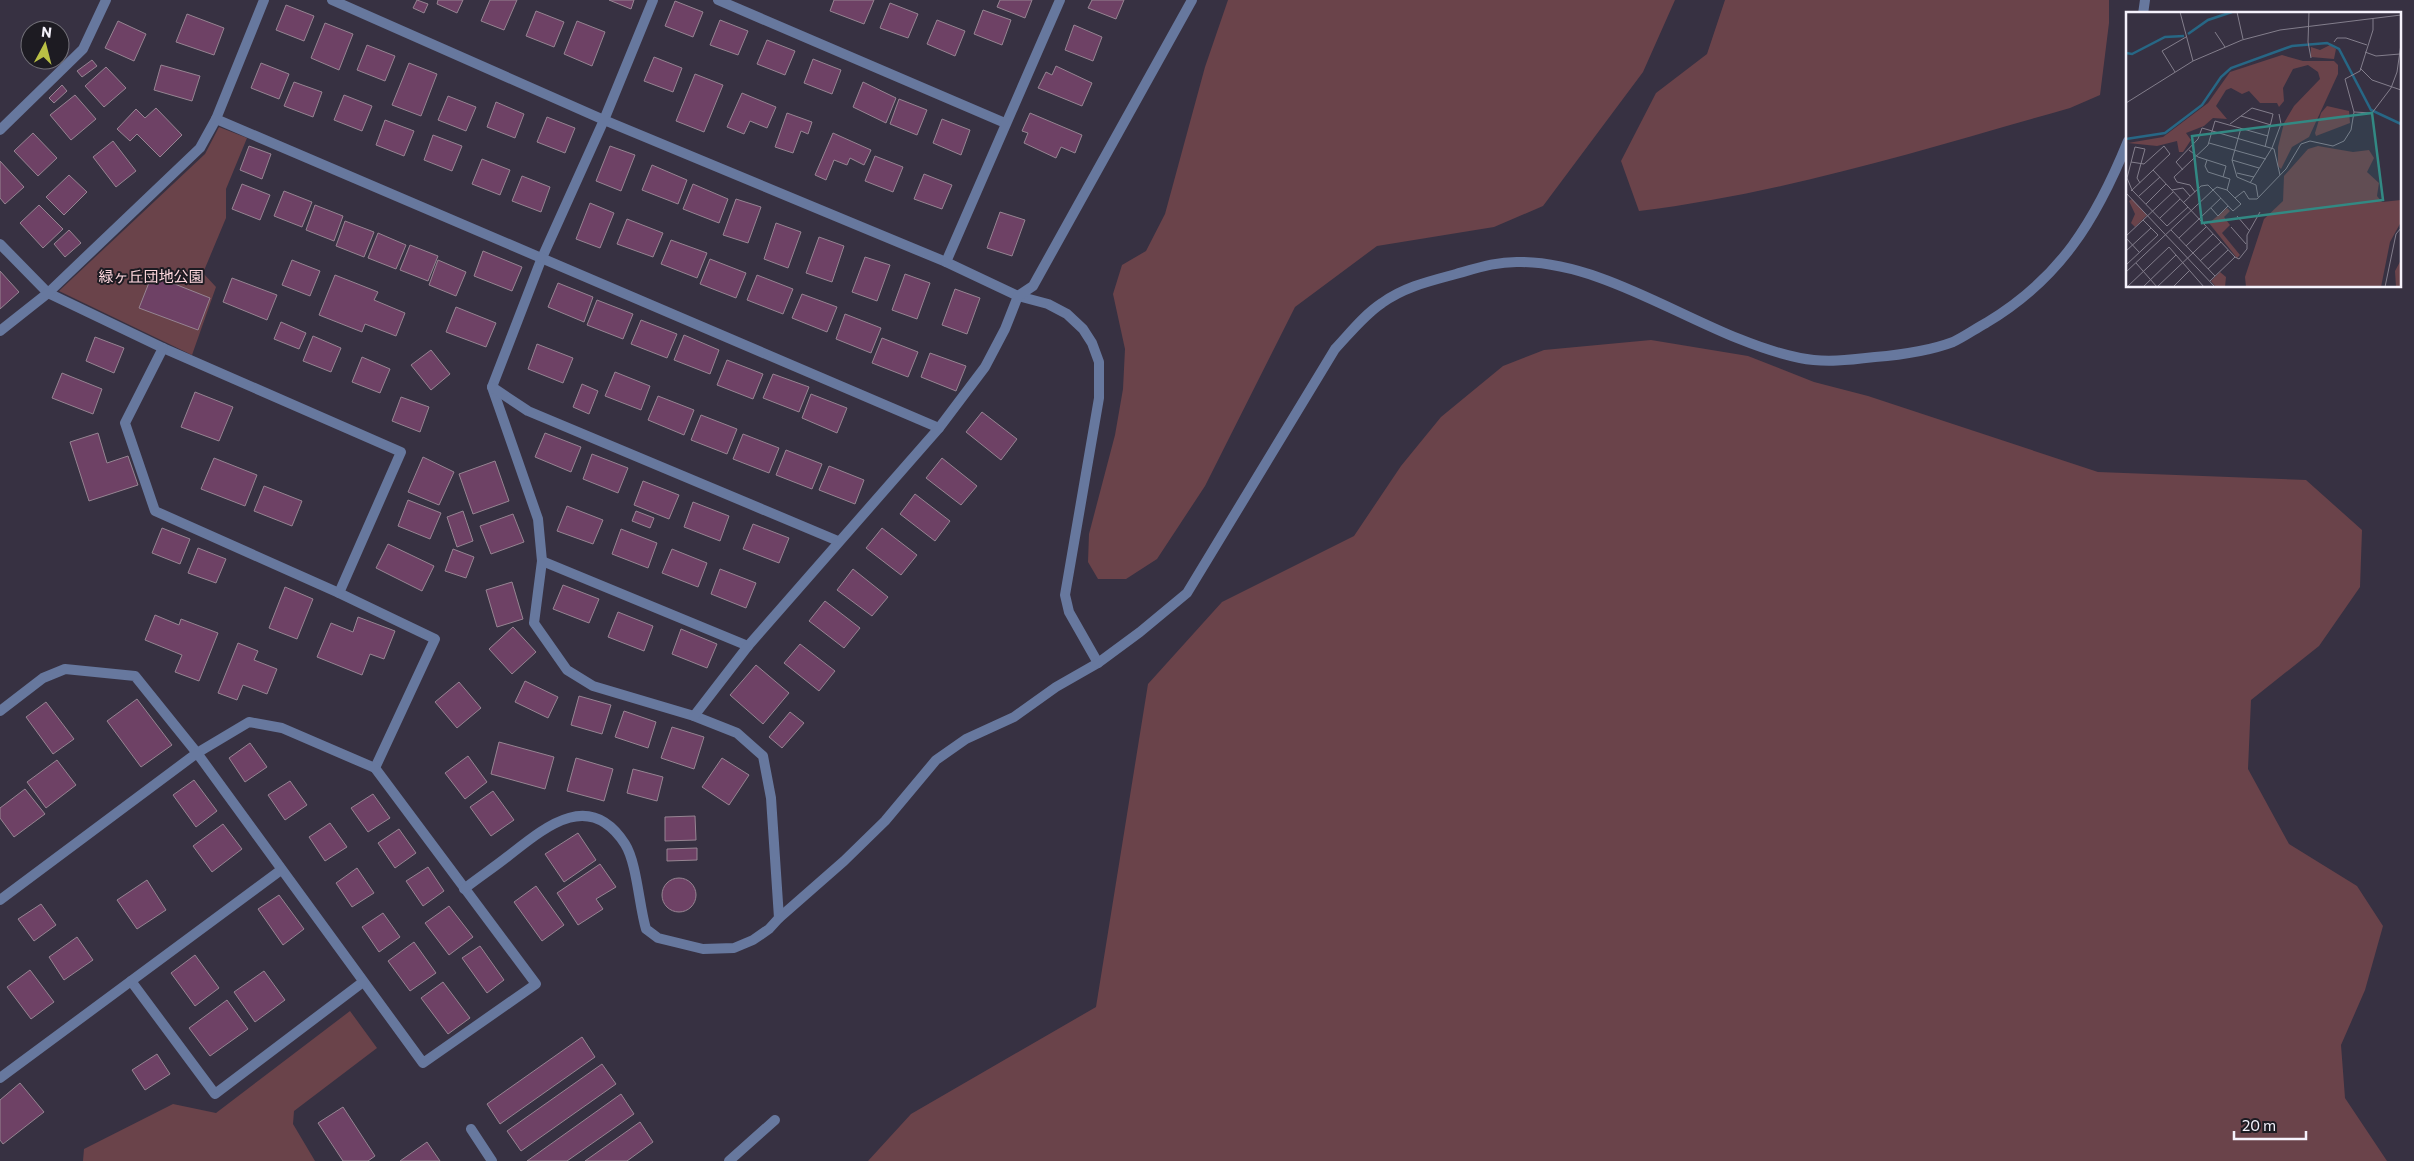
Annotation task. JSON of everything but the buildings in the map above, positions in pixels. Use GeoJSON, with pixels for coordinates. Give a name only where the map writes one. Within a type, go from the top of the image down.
{"type":"FeatureCollection","features":[{"type":"Feature","properties":{"kind":"street"},"geometry":{"type":"LineString","coordinates":[[0,130],[84,49],[106,0]]}},
{"type":"Feature","properties":{"kind":"street"},"geometry":{"type":"LineString","coordinates":[[0,331],[48,293],[200,148],[216,119],[264,0]]}},
{"type":"Feature","properties":{"kind":"street"},"geometry":{"type":"LineString","coordinates":[[332,0],[604,120],[946,262],[1018,296],[1048,304],[1067,314],[1083,329],[1092,343],[1099,362],[1099,398],[1065,595],[1069,612],[1098,663]]}},
{"type":"Feature","properties":{"kind":"street"},"geometry":{"type":"LineString","coordinates":[[652,0],[604,120],[541,260],[492,387],[538,519],[542,561],[534,623],[567,670],[593,686],[694,716],[737,733],[763,756],[771,798],[779,918]]}},
{"type":"Feature","properties":{"kind":"street"},"geometry":{"type":"LineString","coordinates":[[718,0],[1005,123]]}},
{"type":"Feature","properties":{"kind":"street"},"geometry":{"type":"LineString","coordinates":[[946,262],[1060,0]]}},
{"type":"Feature","properties":{"kind":"street"},"geometry":{"type":"LineString","coordinates":[[694,716],[748,646],[939,428],[985,367],[1005,329],[1018,296],[1032,286],[1192,0]]}},
{"type":"Feature","properties":{"kind":"street"},"geometry":{"type":"LineString","coordinates":[[216,119],[541,260],[939,428]]}},
{"type":"Feature","properties":{"kind":"street"},"geometry":{"type":"LineString","coordinates":[[464,889],[536,833],[558,820],[579,815],[594,817],[608,824],[626,845],[635,875],[646,929],[658,938],[703,949],[734,948],[769,929],[844,861],[885,820],[936,760],[966,739],[1014,717],[1056,687],[1098,663],[1140,632],[1187,593],[1335,349],[1381,303],[1418,284],[1487,265],[1519,261],[1547,264],[1604,279],[1695,321],[1764,347],[1800,358],[1838,361],[1902,354],[1953,342],[2000,314],[2046,279],[2083,234],[2110,185],[2126,147]]}},
{"type":"Feature","properties":{"kind":"street"},"geometry":{"type":"LineString","coordinates":[[0,244],[48,293],[163,348],[401,452],[339,593]]}},
{"type":"Feature","properties":{"kind":"street"},"geometry":{"type":"LineString","coordinates":[[163,348],[125,423],[155,511],[339,593],[435,639],[375,768]]}},
{"type":"Feature","properties":{"kind":"street"},"geometry":{"type":"LineString","coordinates":[[492,387],[528,411],[838,542]]}},
{"type":"Feature","properties":{"kind":"street"},"geometry":{"type":"LineString","coordinates":[[542,561],[748,646]]}},
{"type":"Feature","properties":{"kind":"street"},"geometry":{"type":"LineString","coordinates":[[0,711],[43,678],[65,669],[135,676],[196,754],[423,1063],[536,984],[375,768],[282,728],[249,722],[196,754],[0,900]]}},
{"type":"Feature","properties":{"kind":"street"},"geometry":{"type":"LineString","coordinates":[[0,1078],[281,870]]}},
{"type":"Feature","properties":{"kind":"street"},"geometry":{"type":"LineString","coordinates":[[131,981],[215,1094],[363,982]]}},
{"type":"Feature","properties":{"kind":"street"},"geometry":{"type":"LineString","coordinates":[[729,1161],[775,1120]]}},
{"type":"Feature","properties":{"kind":"street"},"geometry":{"type":"LineString","coordinates":[[471,1129],[492,1161]]}},
{"type":"Feature","properties":{"kind":"green space"},"geometry":{"type":"Polygon","coordinates":[[[1228,0],[1675,0],[1643,72],[1543,206],[1494,227],[1377,246],[1295,307],[1205,486],[1157,559],[1126,579],[1098,579],[1088,562],[1089,534],[1115,435],[1123,389],[1125,349],[1113,294],[1122,265],[1146,251],[1165,214],[1205,67],[1228,0]]]}},
{"type":"Feature","properties":{"kind":"green space"},"geometry":{"type":"Polygon","coordinates":[[[1725,0],[2109,0],[2109,23],[2100,95],[2070,108],[1857,168],[1749,193],[1639,211],[1621,161],[1656,93],[1707,54],[1725,0]]]}},
{"type":"Feature","properties":{"kind":"green space","name":"緑ヶ丘団地公園"},"geometry":{"type":"Polygon","coordinates":[[[219,127],[247,138],[226,189],[226,218],[203,273],[216,287],[192,355],[59,291],[205,154],[219,127]]]}},
{"type":"Feature","properties":{"kind":"green space"},"geometry":{"type":"Polygon","coordinates":[[[1651,340],[1748,356],[1814,382],[1868,396],[2098,472],[2306,480],[2362,530],[2360,587],[2319,646],[2251,700],[2248,769],[2289,844],[2357,886],[2383,926],[2365,990],[2341,1045],[2345,1098],[2387,1161],[868,1161],[911,1114],[1096,1007],[1148,684],[1222,602],[1354,536],[1401,466],[1441,417],[1503,366],[1544,350],[1651,340]]]}},
{"type":"Feature","properties":{"kind":"green space"},"geometry":{"type":"Polygon","coordinates":[[[350,1011],[377,1048],[294,1111],[293,1124],[315,1161],[83,1161],[84,1149],[173,1104],[216,1113],[350,1011]]]}}]}
